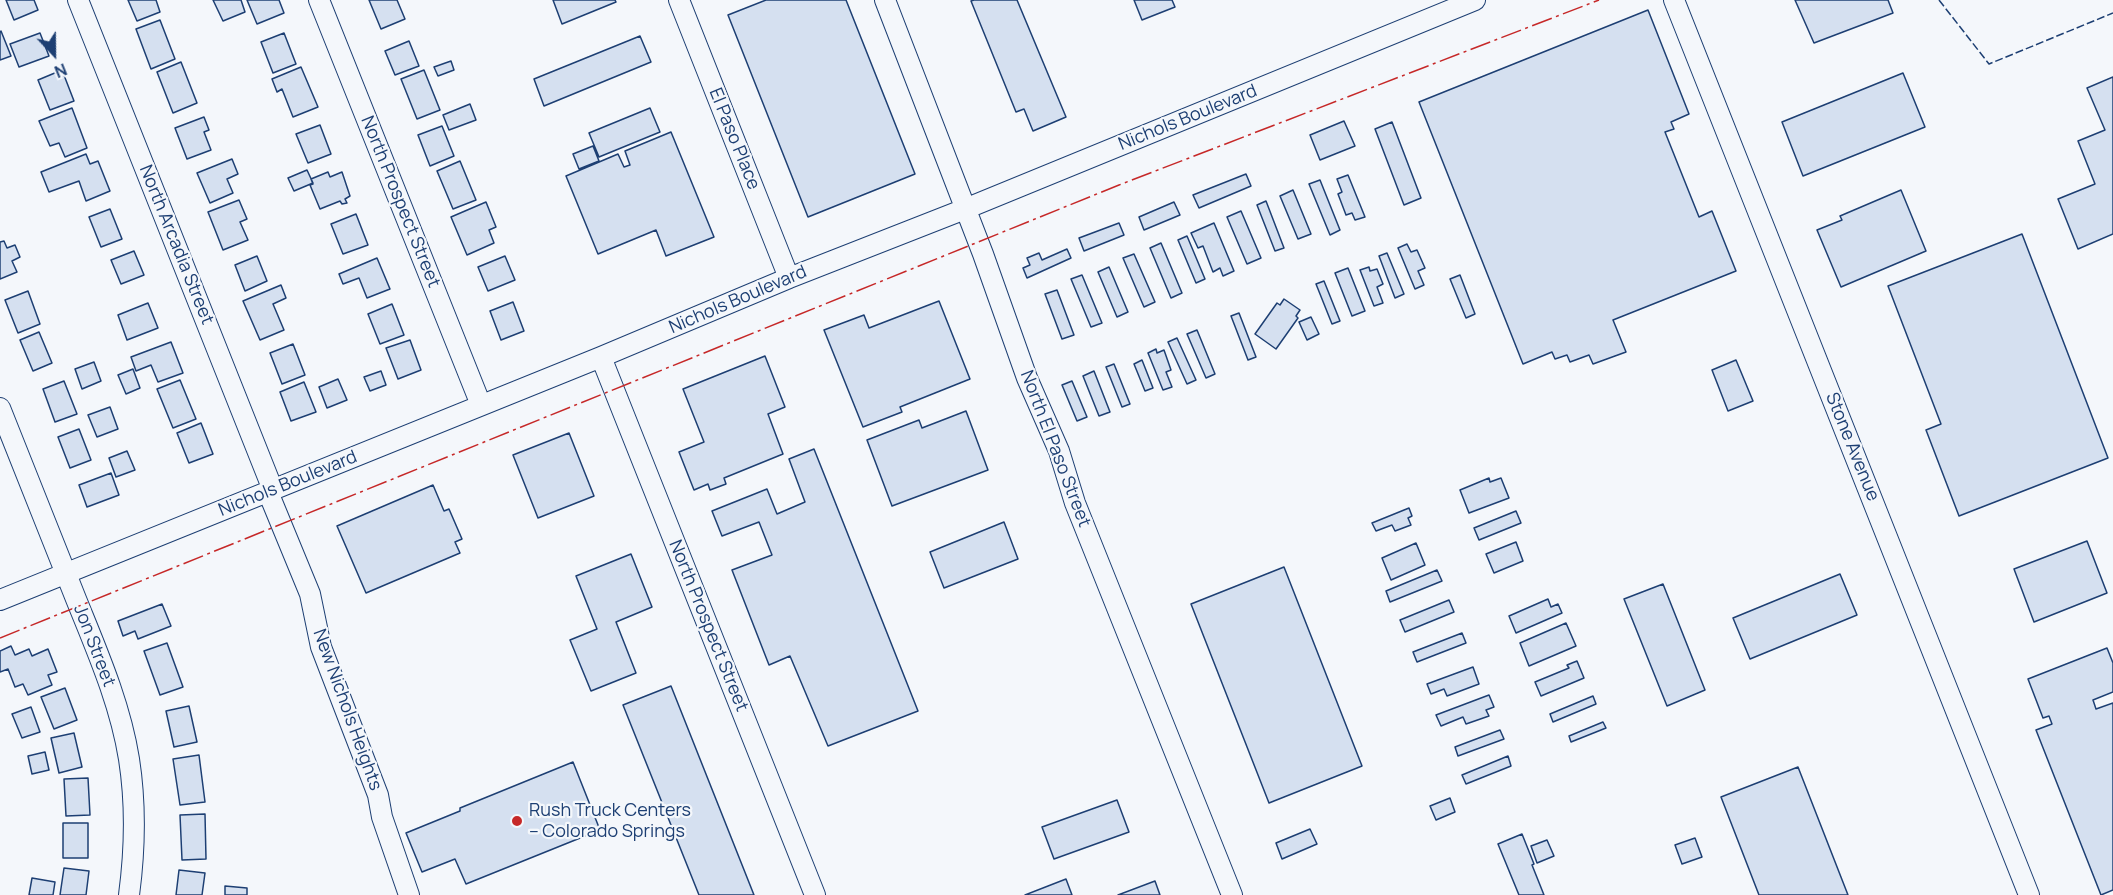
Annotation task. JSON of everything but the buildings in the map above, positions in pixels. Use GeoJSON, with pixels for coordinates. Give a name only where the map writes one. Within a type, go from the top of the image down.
{"type":"FeatureCollection","features":[{"type":"Feature","properties":{"kind":"street","name":"North Arcadia Street"},"geometry":{"type":"LineString","coordinates":[[78,0],[271,491]]}},
{"type":"Feature","properties":{"kind":"street","name":"North Prospect Street"},"geometry":{"type":"LineString","coordinates":[[319,0],[481,405]]}},
{"type":"Feature","properties":{"kind":"street","name":"El Paso Place"},"geometry":{"type":"LineString","coordinates":[[679,0],[789,278]]}},
{"type":"Feature","properties":{"kind":"street","name":"North El Paso Street"},"geometry":{"type":"LineString","coordinates":[[885,0],[1027,378],[1059,451],[1075,503],[1232,895]]}},
{"type":"Feature","properties":{"kind":"street","name":"Nichols Boulevard"},"geometry":{"type":"LineString","coordinates":[[0,600],[1475,0]]}},
{"type":"Feature","properties":{"kind":"street","name":"Stone Avenue"},"geometry":{"type":"LineString","coordinates":[[1674,0],[2029,895]]}},
{"type":"Feature","properties":{"kind":"street","name":"North Prospect Street"},"geometry":{"type":"LineString","coordinates":[[601,357],[815,895]]}},
{"type":"Feature","properties":{"kind":"street","name":"Jon Street"},"geometry":{"type":"LineString","coordinates":[[0,408],[107,675],[121,721],[134,797],[134,840],[129,895]]}},
{"type":"Feature","properties":{"kind":"street","name":"New Nichols Heights"},"geometry":{"type":"LineString","coordinates":[[271,491],[310,594],[321,647],[378,795],[382,817],[409,895]]}},
{"type":"Feature","properties":{"kind":"fence"},"geometry":{"type":"LineString","coordinates":[[1939,0],[1989,64],[2113,13]]}},
{"type":"Feature","properties":{"kind":"power"},"geometry":{"type":"LineString","coordinates":[[0,638],[1119,185],[1599,0]]}},
{"type":"Feature","properties":{"kind":"place","name":"Rush Truck Centers – Colorado Springs"},"geometry":{"type":"Point","coordinates":[517,821]}}]}
